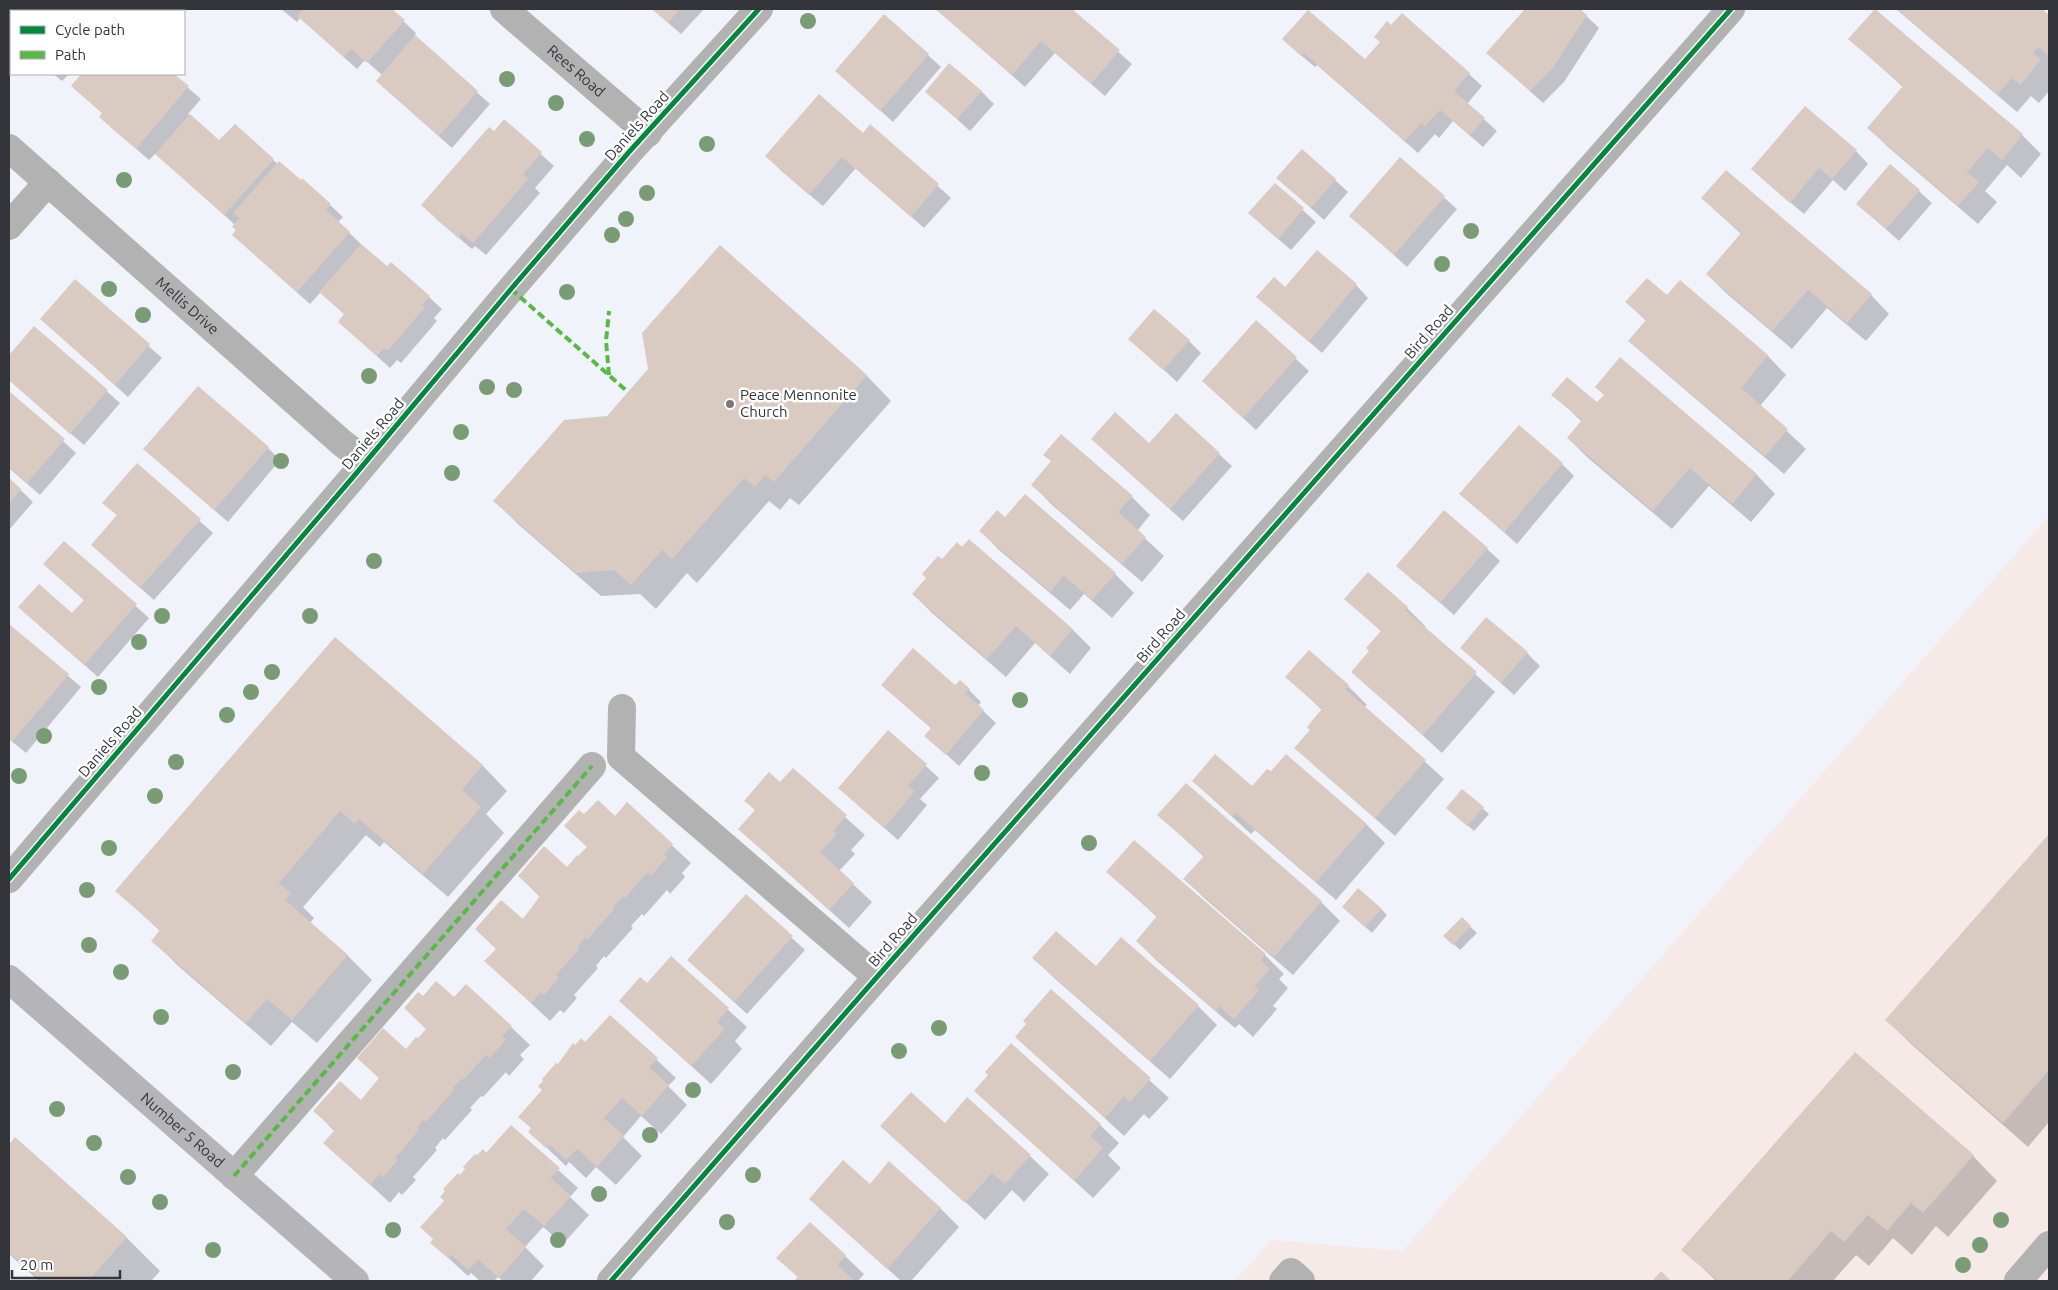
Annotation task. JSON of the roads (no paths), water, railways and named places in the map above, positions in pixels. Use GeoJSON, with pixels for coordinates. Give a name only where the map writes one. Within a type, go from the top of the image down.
{"type":"FeatureCollection","features":[{"type":"Feature","properties":{"kind":"main road","name":"Number 5 Road"},"geometry":{"type":"LineString","coordinates":[[9,979],[355,1281]]}},
{"type":"Feature","properties":{"kind":"street","name":"Rees Road"},"geometry":{"type":"LineString","coordinates":[[504,9],[648,133]]}},
{"type":"Feature","properties":{"kind":"street","name":"Daniels Road"},"geometry":{"type":"LineString","coordinates":[[9,879],[366,461],[510,289],[629,152],[759,9]]}},
{"type":"Feature","properties":{"kind":"street","name":"Bird Road"},"geometry":{"type":"LineString","coordinates":[[611,1281],[1732,9]]}},
{"type":"Feature","properties":{"kind":"street","name":"Mellis Drive"},"geometry":{"type":"LineString","coordinates":[[9,148],[342,443],[366,461]]}},
{"type":"Feature","properties":{"kind":"street"},"geometry":{"type":"LineString","coordinates":[[9,226],[48,182]]}},
{"type":"Feature","properties":{"kind":"street"},"geometry":{"type":"LineString","coordinates":[[622,708],[621,757],[877,977]]}},
{"type":"Feature","properties":{"kind":"street"},"geometry":{"type":"LineString","coordinates":[[234,1176],[592,766]]}},
{"type":"Feature","properties":{"kind":"street"},"geometry":{"type":"LineString","coordinates":[[2018,1281],[2049,1245]]}},
{"type":"Feature","properties":{"kind":"street"},"geometry":{"type":"LineString","coordinates":[[1283,1281],[1291,1272],[1301,1281]]}},
{"type":"Feature","properties":{"kind":"place","name":"Peace Mennonite Church"},"geometry":{"type":"Point","coordinates":[730,404]}}]}
